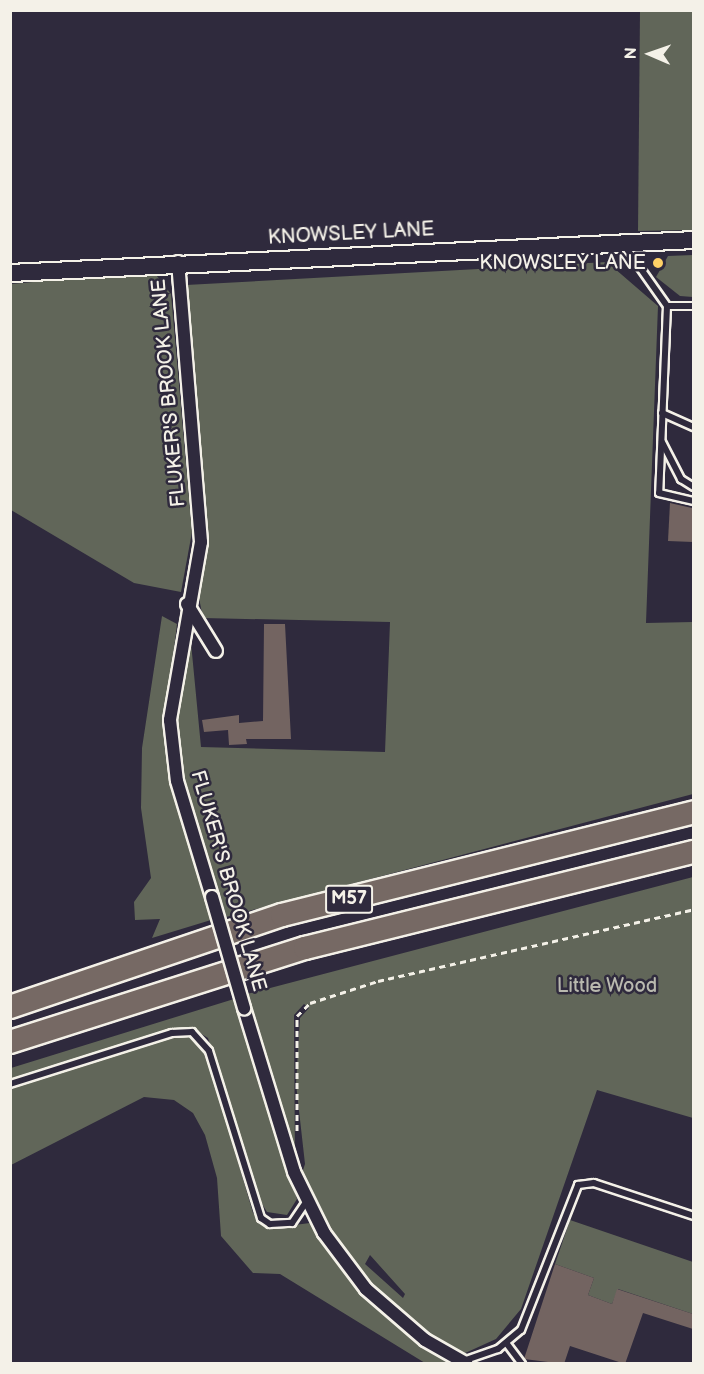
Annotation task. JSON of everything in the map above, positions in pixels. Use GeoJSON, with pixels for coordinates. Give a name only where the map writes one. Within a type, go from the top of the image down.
{"type":"FeatureCollection","features":[{"type":"Feature","properties":{"kind":"highway","name":"M57"},"geometry":{"type":"LineString","coordinates":[[10,1007],[282,915],[693,812]]}},
{"type":"Feature","properties":{"kind":"highway","name":"M57"},"geometry":{"type":"LineString","coordinates":[[10,1042],[305,948],[693,852]]}},
{"type":"Feature","properties":{"kind":"main road","name":"KNOWSLEY LANE"},"geometry":{"type":"LineString","coordinates":[[10,273],[178,262],[622,241],[693,240]]}},
{"type":"Feature","properties":{"kind":"street","name":"FLUKER'S BROOK LANE"},"geometry":{"type":"LineString","coordinates":[[178,262],[201,542],[187,604],[170,720],[177,781],[244,1008],[306,1202],[366,1289],[425,1340],[465,1362]]}},
{"type":"Feature","properties":{"kind":"street"},"geometry":{"type":"LineString","coordinates":[[187,604],[216,651]]}},
{"type":"Feature","properties":{"kind":"lane"},"geometry":{"type":"LineString","coordinates":[[622,241],[633,264],[667,306],[659,493],[693,501]]}},
{"type":"Feature","properties":{"kind":"lane"},"geometry":{"type":"LineString","coordinates":[[667,306],[693,306]]}},
{"type":"Feature","properties":{"kind":"lane"},"geometry":{"type":"LineString","coordinates":[[662,413],[693,427]]}},
{"type":"Feature","properties":{"kind":"lane"},"geometry":{"type":"LineString","coordinates":[[661,440],[681,480],[693,487]]}},
{"type":"Feature","properties":{"kind":"lane"},"geometry":{"type":"LineString","coordinates":[[10,1084],[172,1033],[192,1032],[209,1051],[261,1218],[270,1224],[292,1223],[306,1202]]}},
{"type":"Feature","properties":{"kind":"lane"},"geometry":{"type":"LineString","coordinates":[[465,1362],[507,1344],[530,1314],[578,1185],[594,1183],[693,1216]]}},
{"type":"Feature","properties":{"kind":"lane"},"geometry":{"type":"LineString","coordinates":[[507,1344],[522,1364]]}},
{"type":"Feature","properties":{"kind":"path"},"geometry":{"type":"LineString","coordinates":[[298,1138],[297,1016],[310,1003],[378,981],[693,909]]}},
{"type":"Feature","properties":{"kind":"green space"},"geometry":{"type":"Polygon","coordinates":[[[640,11],[693,11],[693,230],[638,231],[640,11]]]}},
{"type":"Feature","properties":{"kind":"green space"},"geometry":{"type":"Polygon","coordinates":[[[693,255],[693,297],[680,296],[656,277],[668,256],[693,255]]]}},
{"type":"Feature","properties":{"kind":"green space"},"geometry":{"type":"Polygon","coordinates":[[[607,262],[658,306],[646,623],[693,622],[693,794],[226,917],[183,778],[176,709],[189,622],[201,747],[385,752],[390,622],[203,618],[198,593],[209,542],[186,285],[607,262]]]}},
{"type":"Feature","properties":{"kind":"green space"},"geometry":{"type":"Polygon","coordinates":[[[153,271],[171,294],[192,532],[181,592],[134,583],[11,510],[11,284],[153,271]]]}},
{"type":"Feature","properties":{"kind":"green space"},"geometry":{"type":"Polygon","coordinates":[[[162,616],[177,624],[166,715],[171,780],[211,920],[152,938],[160,919],[135,920],[134,902],[151,878],[141,808],[142,748],[162,616]]]}},
{"type":"Feature","properties":{"kind":"green space","name":"Little Wood"},"geometry":{"type":"Polygon","coordinates":[[[693,877],[693,1118],[597,1090],[521,1309],[496,1339],[463,1354],[436,1339],[367,1282],[326,1227],[301,1176],[305,1164],[296,1084],[300,1018],[309,1008],[304,1004],[294,1015],[295,1163],[247,994],[693,877]],[[370,1255],[365,1264],[403,1298],[405,1294],[370,1255]]]}},
{"type":"Feature","properties":{"kind":"green space"},"geometry":{"type":"Polygon","coordinates":[[[234,999],[297,1199],[287,1215],[267,1212],[254,1191],[208,1038],[192,1028],[173,1033],[195,1036],[204,1045],[253,1213],[271,1228],[310,1223],[361,1292],[420,1342],[458,1363],[425,1363],[280,1274],[253,1273],[221,1236],[217,1178],[205,1135],[193,1113],[174,1100],[144,1097],[11,1165],[11,1068],[234,999]]]}},
{"type":"Feature","properties":{"kind":"green space"},"geometry":{"type":"Polygon","coordinates":[[[570,1220],[693,1262],[693,1314],[618,1289],[612,1304],[588,1295],[594,1278],[555,1264],[570,1220]]]}},
{"type":"Feature","properties":{"kind":"building"},"geometry":{"type":"Polygon","coordinates":[[[670,503],[692,508],[693,542],[668,541],[670,503]]]}},
{"type":"Feature","properties":{"kind":"building"},"geometry":{"type":"Polygon","coordinates":[[[264,624],[285,624],[291,739],[246,739],[247,744],[229,745],[228,730],[204,732],[202,720],[239,715],[239,723],[263,721],[264,624]]]}},
{"type":"Feature","properties":{"kind":"building"},"geometry":{"type":"Polygon","coordinates":[[[555,1264],[594,1278],[588,1295],[612,1304],[617,1289],[693,1314],[693,1329],[643,1313],[625,1364],[570,1346],[564,1364],[524,1359],[555,1264]]]}},
{"type":"Feature","properties":{"kind":"place","name":"KNOWSLEY LANE"},"geometry":{"type":"Point","coordinates":[658,263]}}]}
